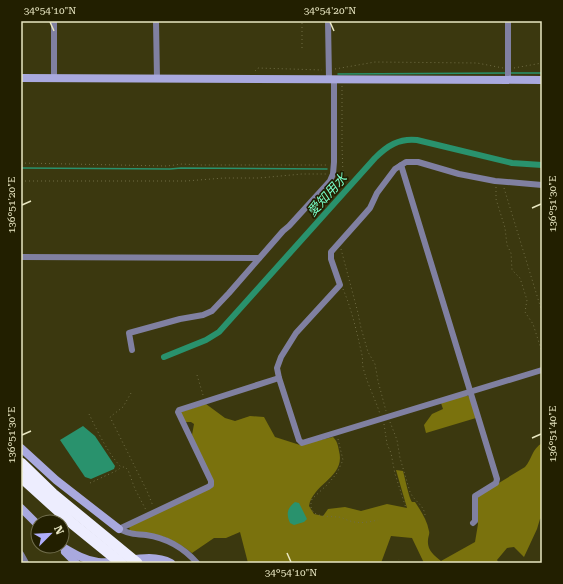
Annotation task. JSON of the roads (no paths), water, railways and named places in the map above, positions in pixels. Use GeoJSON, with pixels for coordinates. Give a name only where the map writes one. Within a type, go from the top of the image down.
{"type":"FeatureCollection","features":[{"type":"Feature","properties":{"kind":"highway"},"geometry":{"type":"LineString","coordinates":[[21,463],[59,499],[137,563]]}},
{"type":"Feature","properties":{"kind":"highway"},"geometry":{"type":"LineString","coordinates":[[21,477],[73,524],[121,563]]}},
{"type":"Feature","properties":{"kind":"street"},"geometry":{"type":"LineString","coordinates":[[54,21],[54,78]]}},
{"type":"Feature","properties":{"kind":"street"},"geometry":{"type":"LineString","coordinates":[[156,21],[157,79]]}},
{"type":"Feature","properties":{"kind":"street"},"geometry":{"type":"LineString","coordinates":[[132,350],[129,333],[202,315],[212,311],[330,181],[334,174],[335,79],[328,70],[328,21]]}},
{"type":"Feature","properties":{"kind":"street"},"geometry":{"type":"LineString","coordinates":[[508,21],[508,80]]}},
{"type":"Feature","properties":{"kind":"street"},"geometry":{"type":"LineString","coordinates":[[21,78],[542,80]]}},
{"type":"Feature","properties":{"kind":"street"},"geometry":{"type":"LineString","coordinates":[[542,185],[499,181],[459,174],[418,162],[406,162],[395,169],[377,193],[370,208],[364,216],[331,252],[340,285],[296,333],[281,357],[277,368],[301,443],[542,370]]}},
{"type":"Feature","properties":{"kind":"street"},"geometry":{"type":"LineString","coordinates":[[401,165],[497,480],[496,483],[475,496],[475,521],[473,523]]}},
{"type":"Feature","properties":{"kind":"street"},"geometry":{"type":"LineString","coordinates":[[21,257],[259,258]]}},
{"type":"Feature","properties":{"kind":"street"},"geometry":{"type":"LineString","coordinates":[[119,529],[211,485],[211,481],[178,411],[183,408],[279,378]]}},
{"type":"Feature","properties":{"kind":"street"},"geometry":{"type":"LineString","coordinates":[[21,448],[56,480],[119,529],[131,534],[146,535],[164,539],[179,546],[197,563]]}},
{"type":"Feature","properties":{"kind":"street"},"geometry":{"type":"LineString","coordinates":[[21,508],[30,517]]}},
{"type":"Feature","properties":{"kind":"street"},"geometry":{"type":"LineString","coordinates":[[70,551],[90,560],[104,563],[148,558],[166,560],[171,563]]}},
{"type":"Feature","properties":{"kind":"street"},"geometry":{"type":"LineString","coordinates":[[21,554],[26,563]]}},
{"type":"Feature","properties":{"kind":"street"},"geometry":{"type":"LineString","coordinates":[[68,554],[76,563]]}},
{"type":"Feature","properties":{"kind":"waterway"},"geometry":{"type":"LineString","coordinates":[[338,74],[506,73]]}},
{"type":"Feature","properties":{"kind":"waterway"},"geometry":{"type":"LineString","coordinates":[[510,73],[542,73]]}},
{"type":"Feature","properties":{"kind":"waterway","name":"愛知用水"},"geometry":{"type":"LineString","coordinates":[[164,357],[206,340],[219,332],[375,158],[394,144],[405,140],[417,140],[512,163],[542,165]]}},
{"type":"Feature","properties":{"kind":"waterway"},"geometry":{"type":"LineString","coordinates":[[21,168],[327,169]]}}]}
